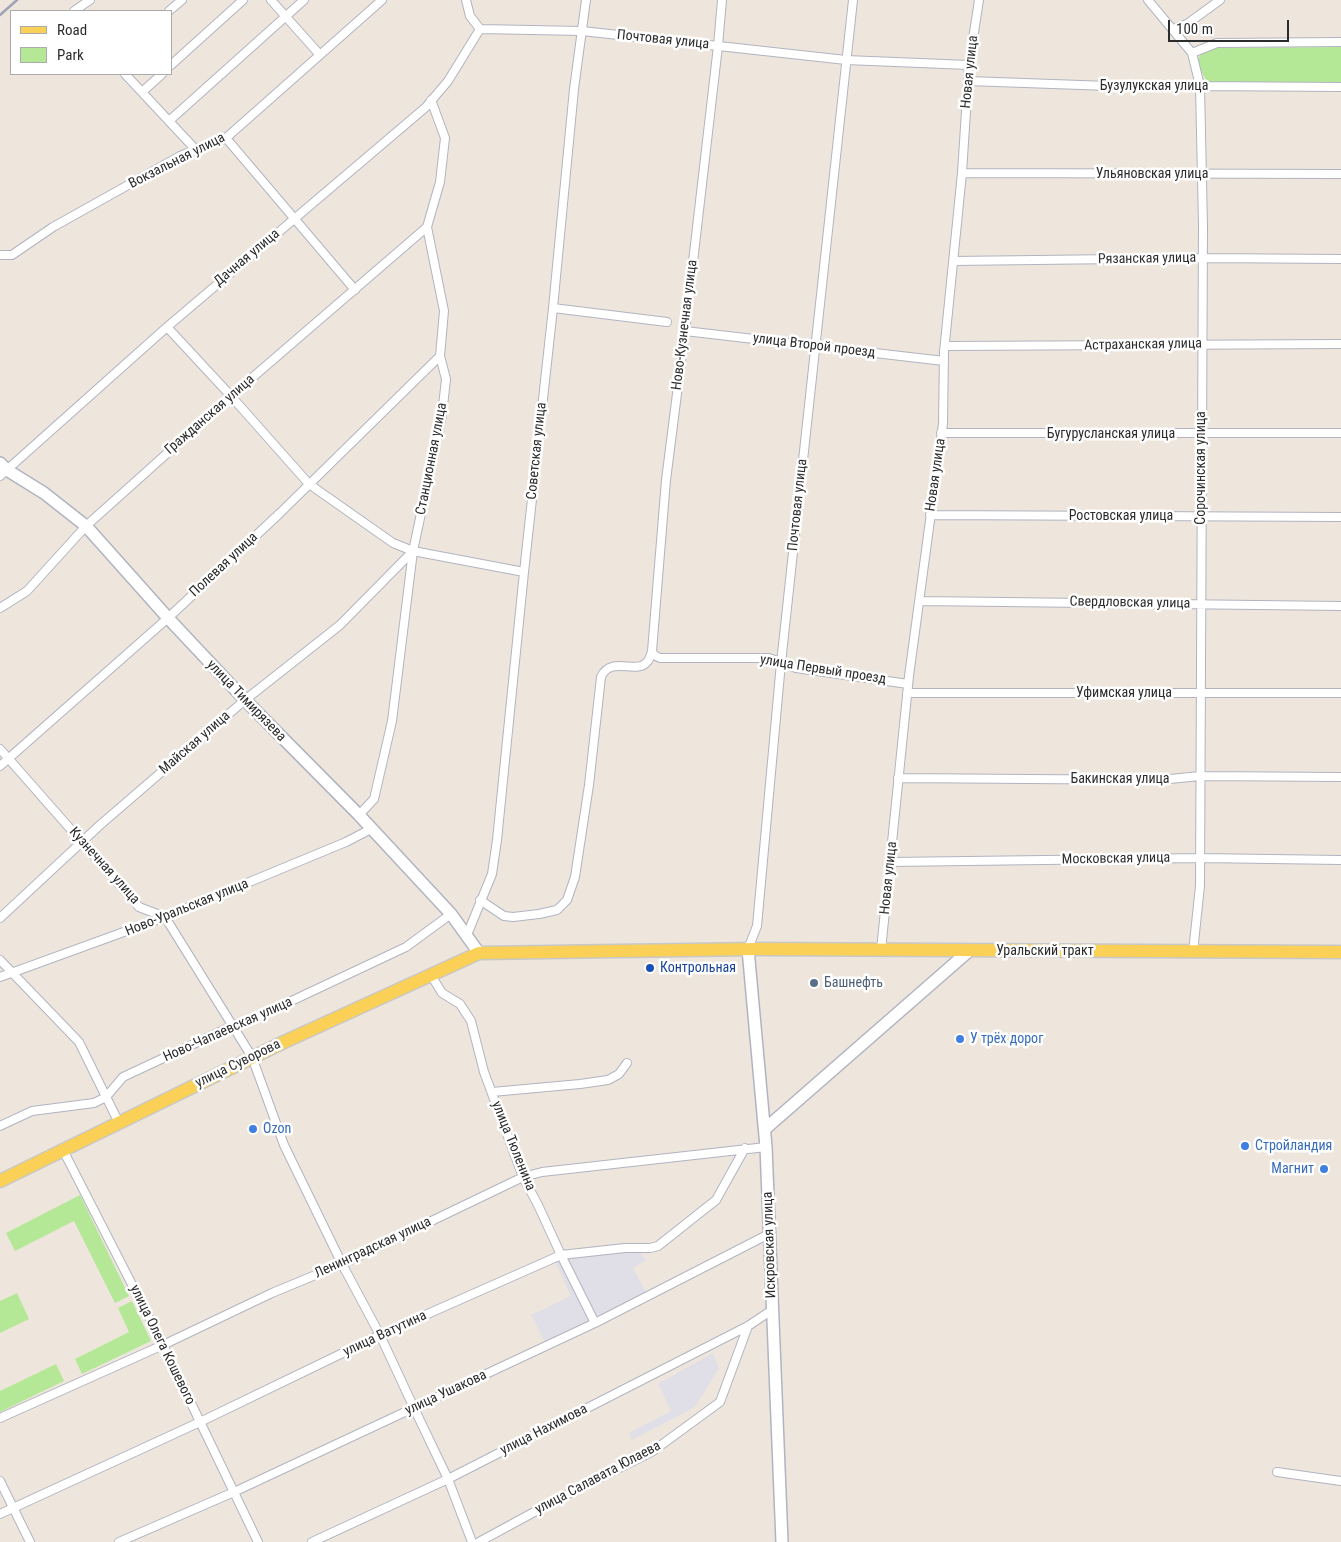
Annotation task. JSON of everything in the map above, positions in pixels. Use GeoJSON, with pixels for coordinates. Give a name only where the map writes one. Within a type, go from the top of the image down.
{"type":"FeatureCollection","features":[{"type":"Feature","properties":{"kind":"main road","name":"улица Тимирязева"},"geometry":{"type":"LineString","coordinates":[[2,469],[44,493],[86,526],[168,618],[245,700],[359,815],[451,914],[479,953]]}},
{"type":"Feature","properties":{"kind":"main road","name":"Уральский тракт"},"geometry":{"type":"LineString","coordinates":[[479,953],[748,949],[1341,952]]}},
{"type":"Feature","properties":{"kind":"main road","name":"Искровская улица"},"geometry":{"type":"LineString","coordinates":[[748,949],[765,1129],[782,1542]]}},
{"type":"Feature","properties":{"kind":"main road"},"geometry":{"type":"LineString","coordinates":[[765,1129],[970,950]]}},
{"type":"Feature","properties":{"kind":"main road","name":"улица Суворова"},"geometry":{"type":"LineString","coordinates":[[0,1181],[252,1057],[479,953]]}},
{"type":"Feature","properties":{"kind":"street"},"geometry":{"type":"LineString","coordinates":[[75,10],[90,0]]}},
{"type":"Feature","properties":{"kind":"street"},"geometry":{"type":"LineString","coordinates":[[170,10],[182,0]]}},
{"type":"Feature","properties":{"kind":"street"},"geometry":{"type":"LineString","coordinates":[[172,64],[243,0]]}},
{"type":"Feature","properties":{"kind":"street"},"geometry":{"type":"LineString","coordinates":[[271,0],[320,55]]}},
{"type":"Feature","properties":{"kind":"street"},"geometry":{"type":"LineString","coordinates":[[169,121],[304,0]]}},
{"type":"Feature","properties":{"kind":"street","name":"Вокзальная улица"},"geometry":{"type":"LineString","coordinates":[[0,255],[12,255],[53,227],[180,156],[226,138],[382,0]]}},
{"type":"Feature","properties":{"kind":"street"},"geometry":{"type":"LineString","coordinates":[[466,0],[470,16],[480,28]]}},
{"type":"Feature","properties":{"kind":"street","name":"Советская улица"},"geometry":{"type":"LineString","coordinates":[[467,935],[492,874],[497,840],[574,89],[586,0]]}},
{"type":"Feature","properties":{"kind":"street","name":"Ново-Кузнечная улица"},"geometry":{"type":"LineString","coordinates":[[652,650],[666,480],[685,331],[722,0]]}},
{"type":"Feature","properties":{"kind":"street","name":"Почтовая улица"},"geometry":{"type":"LineString","coordinates":[[748,949],[758,926],[781,663],[852,0]]}},
{"type":"Feature","properties":{"kind":"street","name":"Новая улица"},"geometry":{"type":"LineString","coordinates":[[881,950],[908,684],[942,433],[944,346],[962,173],[969,65],[979,0]]}},
{"type":"Feature","properties":{"kind":"street","name":"Сорочинская улица"},"geometry":{"type":"LineString","coordinates":[[1148,0],[1192,53],[1200,86],[1202,174],[1200,886],[1193,952]]}},
{"type":"Feature","properties":{"kind":"street"},"geometry":{"type":"LineString","coordinates":[[1173,29],[1187,24],[1220,0]]}},
{"type":"Feature","properties":{"kind":"street","name":"Почтовая улица"},"geometry":{"type":"LineString","coordinates":[[480,28],[582,31],[846,60],[969,65]]}},
{"type":"Feature","properties":{"kind":"street","name":"Дачная улица"},"geometry":{"type":"LineString","coordinates":[[2,469],[426,107],[448,81],[480,28]]}},
{"type":"Feature","properties":{"kind":"street"},"geometry":{"type":"LineString","coordinates":[[1192,53],[1217,43],[1341,42]]}},
{"type":"Feature","properties":{"kind":"street"},"geometry":{"type":"LineString","coordinates":[[126,75],[196,150]]}},
{"type":"Feature","properties":{"kind":"street"},"geometry":{"type":"LineString","coordinates":[[142,92],[161,75]]}},
{"type":"Feature","properties":{"kind":"street","name":"Бузулукская улица"},"geometry":{"type":"LineString","coordinates":[[968,81],[1137,87],[1341,87]]}},
{"type":"Feature","properties":{"kind":"street","name":"Станционная улица"},"geometry":{"type":"LineString","coordinates":[[359,815],[374,799],[392,721],[413,551],[442,415],[446,380],[440,356],[444,311],[427,227],[440,182],[444,138],[431,100]]}},
{"type":"Feature","properties":{"kind":"street"},"geometry":{"type":"LineString","coordinates":[[226,138],[355,290]]}},
{"type":"Feature","properties":{"kind":"street","name":"Ульяновская улица"},"geometry":{"type":"LineString","coordinates":[[962,173],[1341,174]]}},
{"type":"Feature","properties":{"kind":"street","name":"Гражданская улица"},"geometry":{"type":"LineString","coordinates":[[0,608],[27,591],[86,526],[231,396],[427,227]]}},
{"type":"Feature","properties":{"kind":"street","name":"Рязанская улица"},"geometry":{"type":"LineString","coordinates":[[953,261],[1202,258],[1341,259]]}},
{"type":"Feature","properties":{"kind":"street"},"geometry":{"type":"LineString","coordinates":[[553,308],[667,322]]}},
{"type":"Feature","properties":{"kind":"street"},"geometry":{"type":"LineString","coordinates":[[167,327],[309,484],[393,543],[413,551],[524,572]]}},
{"type":"Feature","properties":{"kind":"street","name":"улица Второй проезд"},"geometry":{"type":"LineString","coordinates":[[685,331],[944,361]]}},
{"type":"Feature","properties":{"kind":"street","name":"Астраханская улица"},"geometry":{"type":"LineString","coordinates":[[944,346],[1341,344]]}},
{"type":"Feature","properties":{"kind":"street","name":"Полевая улица"},"geometry":{"type":"LineString","coordinates":[[0,766],[168,618],[440,356]]}},
{"type":"Feature","properties":{"kind":"street","name":"Бугурусланская улица"},"geometry":{"type":"LineString","coordinates":[[942,433],[1341,433]]}},
{"type":"Feature","properties":{"kind":"street","name":"Ростовская улица"},"geometry":{"type":"LineString","coordinates":[[930,515],[1341,517]]}},
{"type":"Feature","properties":{"kind":"street","name":"Майская улица"},"geometry":{"type":"LineString","coordinates":[[0,918],[82,841],[245,700],[340,625],[413,551]]}},
{"type":"Feature","properties":{"kind":"street","name":"Свердловская улица"},"geometry":{"type":"LineString","coordinates":[[919,601],[1341,606]]}},
{"type":"Feature","properties":{"kind":"street"},"geometry":{"type":"LineString","coordinates":[[480,900],[504,916],[513,917],[557,910],[567,900],[575,877],[590,785],[603,671],[610,667],[642,666],[648,662],[652,650]]}},
{"type":"Feature","properties":{"kind":"street","name":"улица Первый проезд"},"geometry":{"type":"LineString","coordinates":[[652,650],[654,655],[660,658],[769,658],[796,668],[908,684]]}},
{"type":"Feature","properties":{"kind":"street","name":"Уфимская улица"},"geometry":{"type":"LineString","coordinates":[[907,693],[1341,693]]}},
{"type":"Feature","properties":{"kind":"street","name":"Кузнечная улица"},"geometry":{"type":"LineString","coordinates":[[0,749],[139,906],[165,917]]}},
{"type":"Feature","properties":{"kind":"street","name":"Бакинская улица"},"geometry":{"type":"LineString","coordinates":[[898,778],[1160,780],[1200,776],[1341,777]]}},
{"type":"Feature","properties":{"kind":"street","name":"Ново-Уральская улица"},"geometry":{"type":"LineString","coordinates":[[0,977],[165,917],[346,842],[371,829]]}},
{"type":"Feature","properties":{"kind":"street","name":"Московская улица"},"geometry":{"type":"LineString","coordinates":[[890,862],[1200,858],[1341,860]]}},
{"type":"Feature","properties":{"kind":"street","name":"Ново-Чапаевская улица"},"geometry":{"type":"LineString","coordinates":[[106,1097],[123,1077],[232,1026],[251,1020],[406,947],[451,914]]}},
{"type":"Feature","properties":{"kind":"street"},"geometry":{"type":"LineString","coordinates":[[165,917],[252,1057],[284,1145],[342,1264],[380,1335],[448,1479],[472,1542]]}},
{"type":"Feature","properties":{"kind":"street"},"geometry":{"type":"LineString","coordinates":[[0,960],[79,1042],[118,1123]]}},
{"type":"Feature","properties":{"kind":"street","name":"улица Тюленина"},"geometry":{"type":"LineString","coordinates":[[431,975],[442,993],[460,1004],[471,1021],[484,1072],[523,1177],[595,1323]]}},
{"type":"Feature","properties":{"kind":"street"},"geometry":{"type":"LineString","coordinates":[[492,1092],[608,1080],[619,1074],[628,1063]]}},
{"type":"Feature","properties":{"kind":"street"},"geometry":{"type":"LineString","coordinates":[[0,1126],[32,1111],[94,1102],[106,1097]]}},
{"type":"Feature","properties":{"kind":"street","name":"Ленинградская улица"},"geometry":{"type":"LineString","coordinates":[[0,1418],[164,1345],[272,1293],[342,1264],[523,1177],[542,1172],[766,1147]]}},
{"type":"Feature","properties":{"kind":"street","name":"улица Ватутина"},"geometry":{"type":"LineString","coordinates":[[0,1514],[200,1422],[380,1335],[561,1254],[658,1246],[716,1200],[744,1148]]}},
{"type":"Feature","properties":{"kind":"street","name":"улица Олега Кошевого"},"geometry":{"type":"LineString","coordinates":[[63,1150],[164,1345],[258,1542]]}},
{"type":"Feature","properties":{"kind":"street","name":"улица Ушакова"},"geometry":{"type":"LineString","coordinates":[[119,1542],[234,1492],[595,1323],[769,1234]]}},
{"type":"Feature","properties":{"kind":"street","name":"улица Нахимова"},"geometry":{"type":"LineString","coordinates":[[312,1542],[448,1479],[748,1326],[772,1310]]}},
{"type":"Feature","properties":{"kind":"street","name":"улица Салавата Юлаева"},"geometry":{"type":"LineString","coordinates":[[479,1542],[653,1451],[720,1402],[748,1326]]}},
{"type":"Feature","properties":{"kind":"street"},"geometry":{"type":"LineString","coordinates":[[1277,1472],[1341,1482]]}},
{"type":"Feature","properties":{"kind":"street"},"geometry":{"type":"LineString","coordinates":[[0,1481],[30,1542]]}},
{"type":"Feature","properties":{"kind":"shaded area"},"geometry":{"type":"Polygon","coordinates":[[[639,1251],[646,1260],[633,1268],[646,1292],[545,1342],[531,1315],[571,1296],[555,1261],[562,1257],[639,1251]]]}},
{"type":"Feature","properties":{"kind":"shaded area"},"geometry":{"type":"Polygon","coordinates":[[[713,1353],[719,1368],[695,1407],[632,1440],[629,1433],[671,1411],[658,1384],[713,1353]]]}},
{"type":"Feature","properties":{"kind":"green space"},"geometry":{"type":"Polygon","coordinates":[[[1341,47],[1341,82],[1207,82],[1198,62],[1201,55],[1213,48],[1341,47]]]}},
{"type":"Feature","properties":{"kind":"green space"},"geometry":{"type":"Polygon","coordinates":[[[80,1195],[129,1296],[115,1303],[74,1221],[15,1251],[6,1233],[80,1195]]]}},
{"type":"Feature","properties":{"kind":"green space"},"geometry":{"type":"Polygon","coordinates":[[[17,1293],[29,1319],[0,1333],[0,1301],[17,1293]]]}},
{"type":"Feature","properties":{"kind":"green space"},"geometry":{"type":"Polygon","coordinates":[[[132,1301],[151,1341],[82,1374],[75,1359],[129,1332],[118,1308],[132,1301]]]}},
{"type":"Feature","properties":{"kind":"green space"},"geometry":{"type":"Polygon","coordinates":[[[56,1364],[64,1381],[0,1412],[0,1391],[56,1364]]]}},
{"type":"Feature","properties":{"kind":"railway"},"geometry":{"type":"LineString","coordinates":[[0,15],[17,0]]}},
{"type":"Feature","properties":{"kind":"place","name":"Контрольная"},"geometry":{"type":"Point","coordinates":[650,968]}},
{"type":"Feature","properties":{"kind":"place","name":"Башнефть"},"geometry":{"type":"Point","coordinates":[814,983]}},
{"type":"Feature","properties":{"kind":"place","name":"У трёх дорог"},"geometry":{"type":"Point","coordinates":[960,1039]}},
{"type":"Feature","properties":{"kind":"place","name":"Ozon"},"geometry":{"type":"Point","coordinates":[253,1129]}},
{"type":"Feature","properties":{"kind":"place","name":"Стройландия"},"geometry":{"type":"Point","coordinates":[1245,1146]}},
{"type":"Feature","properties":{"kind":"place","name":"Магнит"},"geometry":{"type":"Point","coordinates":[1324,1169]}}]}
